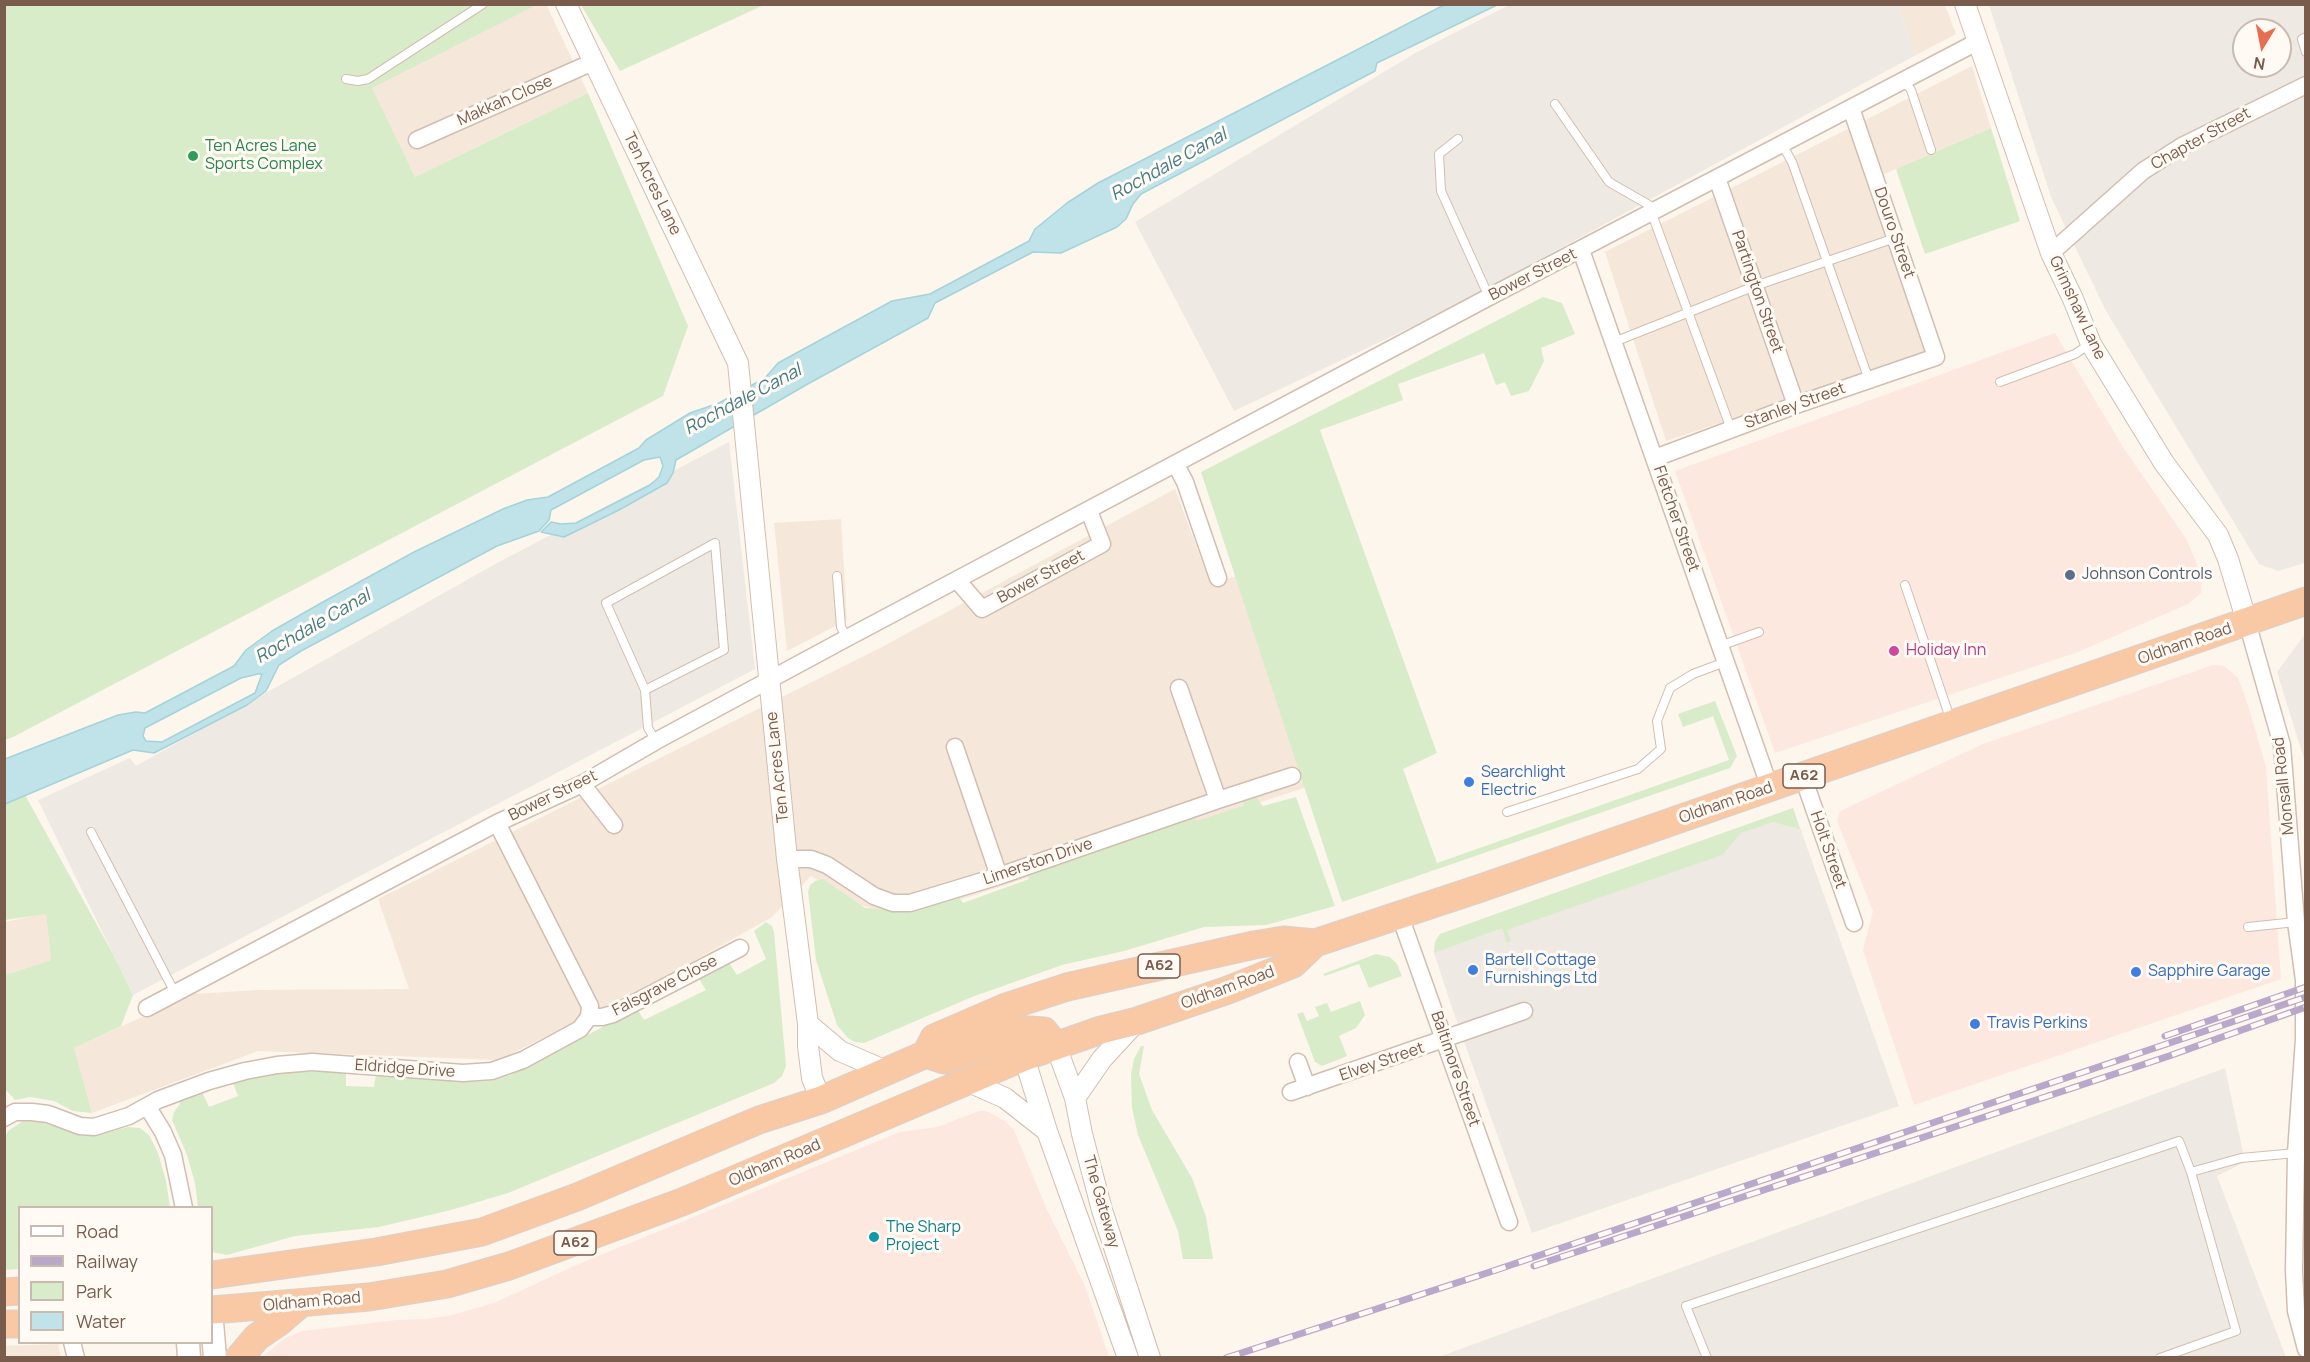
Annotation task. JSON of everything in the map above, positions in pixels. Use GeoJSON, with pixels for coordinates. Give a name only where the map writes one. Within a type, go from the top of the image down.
{"type":"FeatureCollection","features":[{"type":"Feature","properties":{"kind":"highway","name":"Oldham Road"},"geometry":{"type":"LineString","coordinates":[[886,1071],[926,1054],[944,1060],[1067,987],[1254,945],[1284,940],[1315,943],[1400,916],[1803,777],[2306,601]]}},
{"type":"Feature","properties":{"kind":"highway","name":"Oldham Road"},"geometry":{"type":"LineString","coordinates":[[213,1310],[369,1297],[447,1284],[509,1266],[682,1202],[1024,1058],[1101,1030],[1137,1021],[1228,990],[1293,964],[1315,943]]}},
{"type":"Feature","properties":{"kind":"highway"},"geometry":{"type":"LineString","coordinates":[[1010,1019],[1028,1030],[1044,1031],[1056,1046]]}},
{"type":"Feature","properties":{"kind":"highway"},"geometry":{"type":"LineString","coordinates":[[1010,1019],[1024,1058]]}},
{"type":"Feature","properties":{"kind":"highway","name":"A62"},"geometry":{"type":"LineString","coordinates":[[213,1275],[376,1252],[482,1232],[577,1197],[759,1120],[821,1100],[886,1071]]}},
{"type":"Feature","properties":{"kind":"highway"},"geometry":{"type":"LineString","coordinates":[[821,1100],[837,1137]]}},
{"type":"Feature","properties":{"kind":"highway"},"geometry":{"type":"LineString","coordinates":[[239,1358],[257,1337],[300,1304]]}},
{"type":"Feature","properties":{"kind":"main road"},"geometry":{"type":"LineString","coordinates":[[213,1334],[215,1358]]}},
{"type":"Feature","properties":{"kind":"street","name":"Ten Acres Lane"},"geometry":{"type":"LineString","coordinates":[[566,4],[738,363],[787,859],[808,1024],[808,1046],[812,1078],[821,1100]]}},
{"type":"Feature","properties":{"kind":"street","name":"Grimshaw Lane"},"geometry":{"type":"LineString","coordinates":[[1965,4],[2051,253],[2091,344],[2164,463],[2218,536],[2228,559],[2247,622]]}},
{"type":"Feature","properties":{"kind":"street","name":"Bower Street"},"geometry":{"type":"LineString","coordinates":[[147,1008],[497,824],[582,784],[656,741],[847,638],[1489,297],[1977,42]]}},
{"type":"Feature","properties":{"kind":"street","name":"Makkah Close"},"geometry":{"type":"LineString","coordinates":[[417,140],[593,62]]}},
{"type":"Feature","properties":{"kind":"street","name":"Chapter Street"},"geometry":{"type":"LineString","coordinates":[[2051,253],[2143,171],[2182,146],[2306,85]]}},
{"type":"Feature","properties":{"kind":"street","name":"Douro Street"},"geometry":{"type":"LineString","coordinates":[[1851,108],[1936,357]]}},
{"type":"Feature","properties":{"kind":"street","name":"Partington Street"},"geometry":{"type":"LineString","coordinates":[[1717,178],[1796,405]]}},
{"type":"Feature","properties":{"kind":"street","name":"Fletcher Street"},"geometry":{"type":"LineString","coordinates":[[1581,250],[1770,788]]}},
{"type":"Feature","properties":{"kind":"street","name":"Stanley Street"},"geometry":{"type":"LineString","coordinates":[[1655,458],[1796,405],[1936,357]]}},
{"type":"Feature","properties":{"kind":"street"},"geometry":{"type":"LineString","coordinates":[[1176,465],[1185,482],[1218,578]]}},
{"type":"Feature","properties":{"kind":"street","name":"Bower Street"},"geometry":{"type":"LineString","coordinates":[[957,580],[982,609],[1102,544],[1089,511]]}},
{"type":"Feature","properties":{"kind":"street","name":"Monsall Road"},"geometry":{"type":"LineString","coordinates":[[2247,622],[2282,745],[2300,883],[2296,922],[2304,980],[2305,1039],[2296,1154],[2294,1271],[2306,1349]]}},
{"type":"Feature","properties":{"kind":"street"},"geometry":{"type":"LineString","coordinates":[[1179,688],[1218,800]]}},
{"type":"Feature","properties":{"kind":"street"},"geometry":{"type":"LineString","coordinates":[[955,747],[999,876]]}},
{"type":"Feature","properties":{"kind":"street","name":"Limerston Drive"},"geometry":{"type":"LineString","coordinates":[[787,859],[811,859],[827,865],[874,896],[893,903],[910,903],[999,876],[1293,776]]}},
{"type":"Feature","properties":{"kind":"street","name":"Holt Street"},"geometry":{"type":"LineString","coordinates":[[1803,777],[1854,922]]}},
{"type":"Feature","properties":{"kind":"street"},"geometry":{"type":"LineString","coordinates":[[582,784],[614,825]]}},
{"type":"Feature","properties":{"kind":"street"},"geometry":{"type":"LineString","coordinates":[[497,824],[590,1006],[589,1017]]}},
{"type":"Feature","properties":{"kind":"street","name":"Baltimore Street"},"geometry":{"type":"LineString","coordinates":[[1400,916],[1509,1222]]}},
{"type":"Feature","properties":{"kind":"street","name":"Falsgrave Close"},"geometry":{"type":"LineString","coordinates":[[589,1017],[613,1014],[740,948]]}},
{"type":"Feature","properties":{"kind":"street","name":"Elvey Street"},"geometry":{"type":"LineString","coordinates":[[1298,1062],[1299,1090],[1524,1011]]}},
{"type":"Feature","properties":{"kind":"street","name":"Eldridge Drive"},"geometry":{"type":"LineString","coordinates":[[4,1118],[15,1112],[32,1112],[48,1114],[80,1126],[94,1127],[129,1116],[147,1106],[209,1081],[277,1065],[312,1062],[463,1073],[492,1071],[523,1060],[555,1044],[580,1029],[589,1017]]}},
{"type":"Feature","properties":{"kind":"street"},"geometry":{"type":"LineString","coordinates":[[1075,1098],[1102,1059],[1137,1021]]}},
{"type":"Feature","properties":{"kind":"street"},"geometry":{"type":"LineString","coordinates":[[808,1024],[840,1051],[886,1071]]}},
{"type":"Feature","properties":{"kind":"street","name":"The Gateway"},"geometry":{"type":"LineString","coordinates":[[1056,1046],[1075,1098],[1102,1210],[1150,1358]]}},
{"type":"Feature","properties":{"kind":"street","name":"The Gateway"},"geometry":{"type":"LineString","coordinates":[[1024,1058],[1047,1131],[1128,1358]]}},
{"type":"Feature","properties":{"kind":"street"},"geometry":{"type":"LineString","coordinates":[[969,1082],[1005,1098],[1047,1131]]}},
{"type":"Feature","properties":{"kind":"street"},"geometry":{"type":"LineString","coordinates":[[147,1106],[163,1132],[173,1155],[184,1206]]}},
{"type":"Feature","properties":{"kind":"lane"},"geometry":{"type":"LineString","coordinates":[[346,79],[358,81],[368,79],[483,4]]}},
{"type":"Feature","properties":{"kind":"lane"},"geometry":{"type":"LineString","coordinates":[[2306,37],[2302,39],[2306,52]]}},
{"type":"Feature","properties":{"kind":"lane"},"geometry":{"type":"LineString","coordinates":[[1904,81],[1911,90],[1931,150]]}},
{"type":"Feature","properties":{"kind":"lane"},"geometry":{"type":"LineString","coordinates":[[1555,104],[1609,182],[1655,212],[1688,312],[1731,429]]}},
{"type":"Feature","properties":{"kind":"lane"},"geometry":{"type":"LineString","coordinates":[[1458,139],[1439,154],[1441,191],[1489,297]]}},
{"type":"Feature","properties":{"kind":"lane"},"geometry":{"type":"LineString","coordinates":[[1782,144],[1792,162],[1869,380]]}},
{"type":"Feature","properties":{"kind":"lane"},"geometry":{"type":"LineString","coordinates":[[1614,342],[1755,286],[1895,238]]}},
{"type":"Feature","properties":{"kind":"lane"},"geometry":{"type":"LineString","coordinates":[[2000,382],[2075,354],[2091,344]]}},
{"type":"Feature","properties":{"kind":"lane"},"geometry":{"type":"LineString","coordinates":[[645,690],[724,650],[715,543],[606,603],[645,690],[648,728],[656,741]]}},
{"type":"Feature","properties":{"kind":"lane"},"geometry":{"type":"LineString","coordinates":[[837,576],[842,627],[847,638]]}},
{"type":"Feature","properties":{"kind":"lane"},"geometry":{"type":"LineString","coordinates":[[1905,585],[1952,725]]}},
{"type":"Feature","properties":{"kind":"lane"},"geometry":{"type":"LineString","coordinates":[[1507,812],[1638,769],[1661,749],[1657,720],[1670,688],[1759,632]]}},
{"type":"Feature","properties":{"kind":"lane"},"geometry":{"type":"LineString","coordinates":[[91,832],[175,993]]}},
{"type":"Feature","properties":{"kind":"lane"},"geometry":{"type":"LineString","coordinates":[[2248,927],[2296,922]]}},
{"type":"Feature","properties":{"kind":"lane"},"geometry":{"type":"LineString","coordinates":[[1707,1358],[1686,1306],[2179,1141],[2191,1172],[2236,1331],[2160,1358]]}},
{"type":"Feature","properties":{"kind":"lane"},"geometry":{"type":"LineString","coordinates":[[2191,1172],[2241,1158],[2296,1154]]}},
{"type":"Feature","properties":{"kind":"shaded area"},"geometry":{"type":"Polygon","coordinates":[[[546,4],[588,93],[415,177],[371,88],[537,5],[546,4]]]}},
{"type":"Feature","properties":{"kind":"shaded area"},"geometry":{"type":"Polygon","coordinates":[[[1553,4],[1563,6],[1566,4],[1897,5],[1916,55],[1441,313],[1234,411],[1135,222],[1417,52],[1509,5],[1553,4]]]}},
{"type":"Feature","properties":{"kind":"shaded area"},"geometry":{"type":"Polygon","coordinates":[[[1897,5],[1945,5],[1956,34],[1916,55],[1897,5]]]}},
{"type":"Feature","properties":{"kind":"shaded area"},"geometry":{"type":"Polygon","coordinates":[[[1989,5],[2305,5],[2305,563],[2278,571],[2259,564],[2106,311],[2051,197],[1989,5]]]}},
{"type":"Feature","properties":{"kind":"shaded area"},"geometry":{"type":"Polygon","coordinates":[[[1972,66],[1991,128],[1866,182],[1926,354],[1666,441],[1605,252],[1972,66]]]}},
{"type":"Feature","properties":{"kind":"shaded area"},"geometry":{"type":"Polygon","coordinates":[[[2055,333],[2123,447],[2187,540],[2202,577],[2201,593],[2188,604],[2078,652],[1775,753],[1675,471],[2055,333]]]}},
{"type":"Feature","properties":{"kind":"shaded area"},"geometry":{"type":"Polygon","coordinates":[[[729,442],[755,669],[133,995],[38,800],[130,758],[136,766],[497,563],[729,442]]]}},
{"type":"Feature","properties":{"kind":"shaded area"},"geometry":{"type":"Polygon","coordinates":[[[1175,489],[1210,583],[1241,575],[1310,786],[904,918],[857,904],[811,876],[772,917],[674,972],[499,1060],[258,1051],[92,1113],[73,1048],[193,994],[258,990],[409,989],[378,899],[880,648],[1175,489]]]}},
{"type":"Feature","properties":{"kind":"shaded area"},"geometry":{"type":"Polygon","coordinates":[[[841,519],[847,620],[787,651],[774,523],[841,519]]]}},
{"type":"Feature","properties":{"kind":"shaded area"},"geometry":{"type":"Polygon","coordinates":[[[2306,634],[2305,771],[2305,762],[2277,672],[2306,634]]]}},
{"type":"Feature","properties":{"kind":"shaded area"},"geometry":{"type":"Polygon","coordinates":[[[2213,665],[2224,666],[2238,678],[2266,767],[2281,979],[1914,1105],[1863,950],[1873,911],[1837,821],[1840,811],[1983,744],[2213,665]]]}},
{"type":"Feature","properties":{"kind":"shaded area"},"geometry":{"type":"Polygon","coordinates":[[[1793,808],[1899,1106],[1532,1233],[1450,1002],[1434,953],[1435,942],[1440,934],[1793,808]]]}},
{"type":"Feature","properties":{"kind":"shaded area"},"geometry":{"type":"Polygon","coordinates":[[[46,913],[51,960],[5,975],[5,922],[46,913]]]}},
{"type":"Feature","properties":{"kind":"shaded area"},"geometry":{"type":"Polygon","coordinates":[[[2225,1068],[2245,1162],[2217,1176],[2286,1357],[1436,1358],[2225,1068]]]}},
{"type":"Feature","properties":{"kind":"shaded area"},"geometry":{"type":"Polygon","coordinates":[[[979,1111],[986,1111],[1005,1121],[1014,1130],[1048,1212],[1085,1286],[1109,1357],[262,1357],[285,1338],[303,1331],[448,1316],[494,1303],[574,1266],[900,1132],[937,1127],[979,1111]]]}},
{"type":"Feature","properties":{"kind":"shaded area"},"geometry":{"type":"Polygon","coordinates":[[[58,1344],[61,1357],[5,1357],[5,1346],[58,1344]]]}},
{"type":"Feature","properties":{"kind":"green space"},"geometry":{"type":"Polygon","coordinates":[[[5,5],[537,5],[372,88],[415,177],[588,93],[688,326],[663,396],[5,740],[5,5]]]}},
{"type":"Feature","properties":{"kind":"green space"},"geometry":{"type":"Polygon","coordinates":[[[581,5],[764,5],[620,71],[581,5]]]}},
{"type":"Feature","properties":{"kind":"green space"},"geometry":{"type":"Polygon","coordinates":[[[1991,128],[2020,221],[1925,254],[1896,169],[1991,128]]]}},
{"type":"Feature","properties":{"kind":"green space"},"geometry":{"type":"Polygon","coordinates":[[[1543,297],[1562,303],[1575,334],[1541,348],[1544,361],[1529,391],[1511,396],[1505,382],[1496,385],[1484,353],[1398,384],[1403,400],[1320,430],[1437,753],[1403,769],[1437,863],[1729,760],[1713,716],[1683,727],[1678,714],[1715,701],[1737,756],[1730,768],[1342,902],[1201,472],[1543,297]]]}},
{"type":"Feature","properties":{"kind":"green space"},"geometry":{"type":"Polygon","coordinates":[[[25,795],[113,954],[133,995],[121,1026],[74,1048],[92,1113],[73,1111],[54,1101],[30,1097],[15,1100],[5,1089],[5,975],[51,960],[46,914],[5,920],[5,804],[25,795]]]}},
{"type":"Feature","properties":{"kind":"green space"},"geometry":{"type":"Polygon","coordinates":[[[1255,796],[1263,806],[1296,797],[1335,906],[1266,925],[1204,927],[1124,951],[1062,965],[972,997],[864,1043],[848,1038],[837,1025],[816,960],[808,892],[810,885],[815,881],[823,879],[865,908],[908,911],[959,897],[963,903],[1029,879],[1027,874],[1194,816],[1197,821],[1243,806],[1244,798],[1255,796]]]}},
{"type":"Feature","properties":{"kind":"green space"},"geometry":{"type":"Polygon","coordinates":[[[1793,808],[1800,829],[1773,822],[1741,833],[1722,855],[1507,930],[1511,941],[1507,943],[1502,928],[1434,953],[1435,942],[1440,934],[1793,808]]]}},
{"type":"Feature","properties":{"kind":"green space"},"geometry":{"type":"Polygon","coordinates":[[[766,922],[772,926],[774,932],[786,1066],[782,1076],[774,1083],[508,1193],[451,1210],[379,1227],[295,1236],[227,1255],[213,1252],[213,1206],[198,1206],[195,1183],[187,1155],[172,1120],[180,1104],[179,1100],[202,1092],[209,1107],[238,1096],[233,1083],[294,1072],[346,1072],[346,1086],[374,1087],[376,1074],[471,1082],[491,1081],[511,1075],[637,1009],[644,1020],[706,990],[699,979],[729,963],[737,975],[766,959],[754,931],[766,922]]]}},
{"type":"Feature","properties":{"kind":"green space"},"geometry":{"type":"Polygon","coordinates":[[[1376,954],[1390,957],[1397,964],[1402,976],[1369,988],[1359,964],[1325,976],[1323,974],[1376,954]]]}},
{"type":"Feature","properties":{"kind":"green space"},"geometry":{"type":"Polygon","coordinates":[[[1360,1001],[1365,1015],[1356,1028],[1339,1036],[1347,1056],[1322,1066],[1315,1062],[1297,1014],[1303,1012],[1307,1021],[1319,1016],[1315,1007],[1327,1003],[1331,1012],[1360,1001]]]}},
{"type":"Feature","properties":{"kind":"green space"},"geometry":{"type":"Polygon","coordinates":[[[1141,1046],[1144,1046],[1139,1074],[1152,1110],[1192,1178],[1206,1217],[1213,1259],[1183,1259],[1178,1231],[1138,1135],[1132,1108],[1131,1074],[1134,1059],[1141,1046]]]}},
{"type":"Feature","properties":{"kind":"green space"},"geometry":{"type":"Polygon","coordinates":[[[23,1121],[40,1122],[84,1134],[98,1135],[128,1127],[140,1128],[149,1135],[158,1153],[170,1206],[18,1206],[18,1269],[5,1270],[4,1140],[8,1131],[23,1121]]]}},
{"type":"Feature","properties":{"kind":"water","name":"Rochdale Canal"},"geometry":{"type":"Polygon","coordinates":[[[1444,5],[1497,5],[1377,63],[1375,71],[1141,194],[1126,219],[1117,227],[1061,253],[1033,252],[935,303],[928,318],[676,460],[673,473],[667,483],[619,510],[564,537],[541,532],[551,522],[576,523],[650,485],[659,477],[663,466],[660,457],[644,460],[551,510],[549,520],[539,531],[497,546],[301,651],[279,665],[266,691],[247,705],[154,753],[133,750],[5,804],[5,759],[118,715],[145,713],[234,666],[246,650],[272,631],[414,552],[503,509],[527,500],[548,497],[639,448],[646,440],[690,413],[719,403],[765,378],[778,363],[892,301],[930,294],[1029,241],[1035,229],[1067,203],[1098,183],[1444,5]],[[262,674],[241,678],[145,728],[143,736],[146,741],[162,742],[255,693],[262,674]]]}},
{"type":"Feature","properties":{"kind":"railway"},"geometry":{"type":"LineString","coordinates":[[2165,1036],[2306,987]]}},
{"type":"Feature","properties":{"kind":"railway"},"geometry":{"type":"LineString","coordinates":[[1226,1358],[1490,1272],[2306,997]]}},
{"type":"Feature","properties":{"kind":"railway"},"geometry":{"type":"LineString","coordinates":[[1534,1266],[2169,1056],[2306,1007]]}},
{"type":"Feature","properties":{"kind":"place","name":"Ten Acres Lane Sports Complex"},"geometry":{"type":"Point","coordinates":[193,156]}},
{"type":"Feature","properties":{"kind":"place","name":"Johnson Controls"},"geometry":{"type":"Point","coordinates":[2070,575]}},
{"type":"Feature","properties":{"kind":"place","name":"Holiday Inn"},"geometry":{"type":"Point","coordinates":[1894,651]}},
{"type":"Feature","properties":{"kind":"place","name":"Searchlight Electric"},"geometry":{"type":"Point","coordinates":[1469,782]}},
{"type":"Feature","properties":{"kind":"place","name":"Bartell Cottage Furnishings Ltd"},"geometry":{"type":"Point","coordinates":[1473,970]}},
{"type":"Feature","properties":{"kind":"place","name":"Sapphire Garage"},"geometry":{"type":"Point","coordinates":[2136,972]}},
{"type":"Feature","properties":{"kind":"place","name":"Travis Perkins"},"geometry":{"type":"Point","coordinates":[1975,1024]}},
{"type":"Feature","properties":{"kind":"place","name":"The Sharp Project"},"geometry":{"type":"Point","coordinates":[874,1237]}}]}
